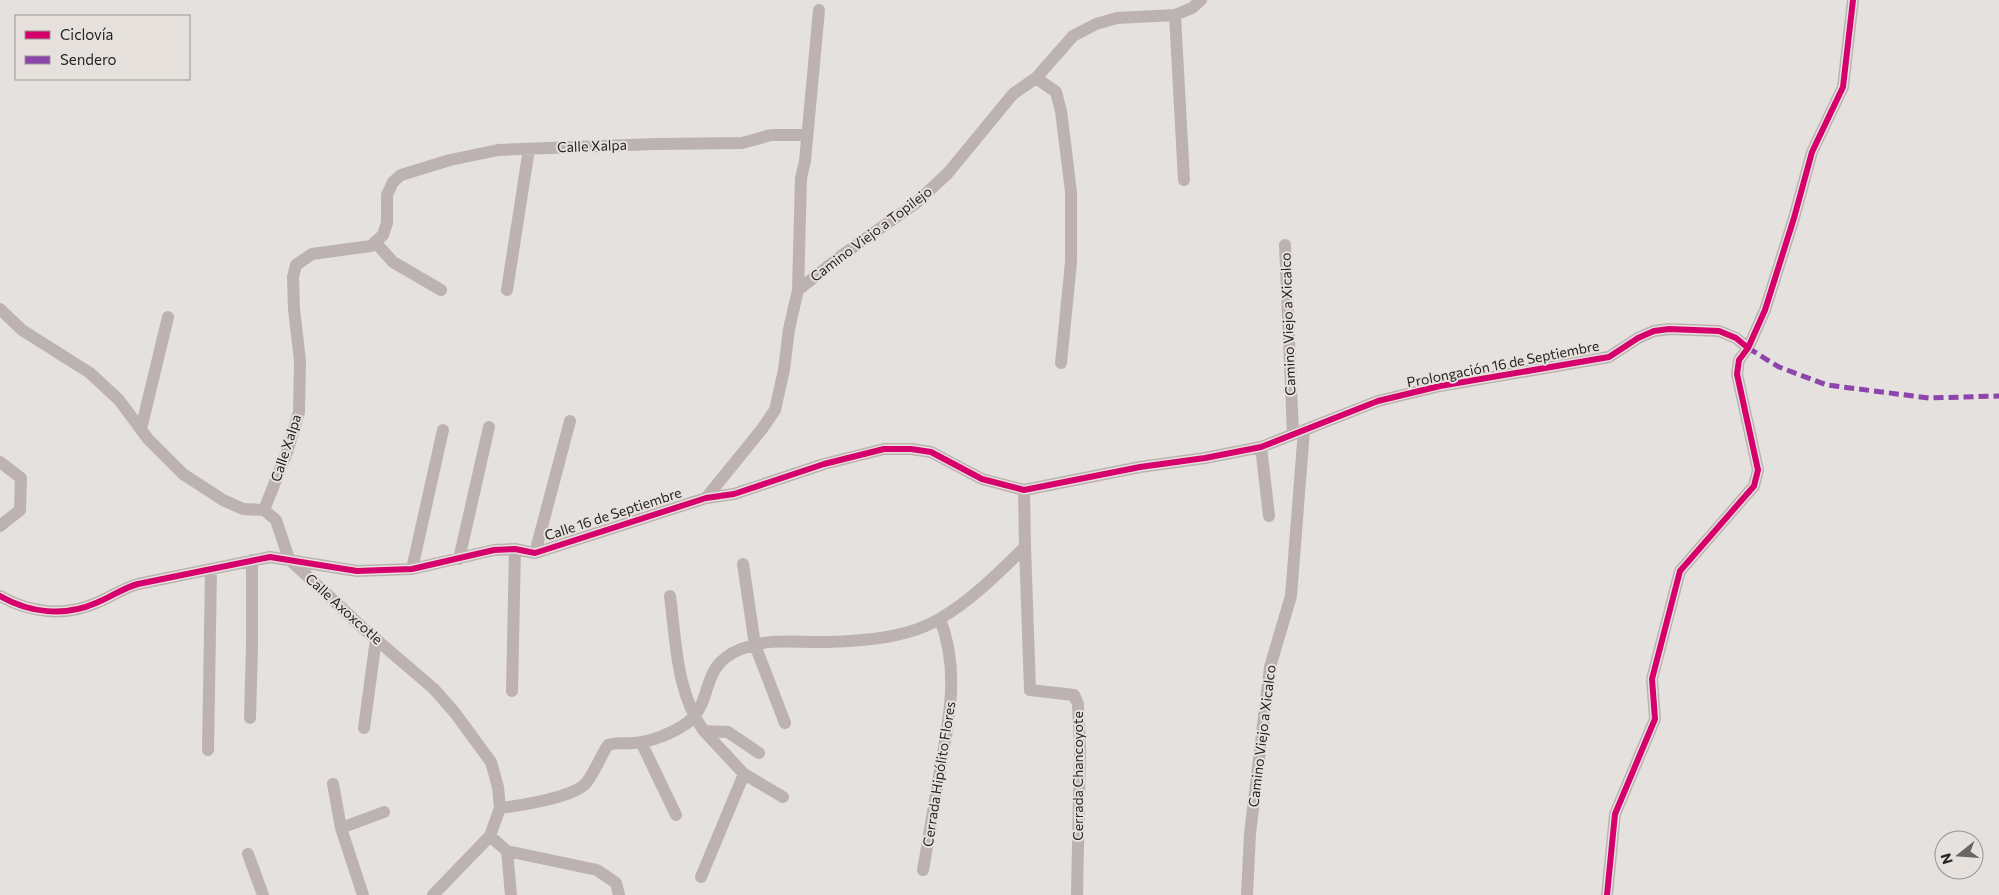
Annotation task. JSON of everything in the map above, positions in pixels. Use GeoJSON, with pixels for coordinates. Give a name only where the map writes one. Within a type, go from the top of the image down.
{"type":"FeatureCollection","features":[{"type":"Feature","properties":{"kind":"street","name":"Camino Viejo a Topilejo"},"geometry":{"type":"LineString","coordinates":[[798,290],[841,256],[916,203],[948,173],[1013,94],[1036,78],[1073,36],[1096,24],[1117,18],[1174,15],[1192,8],[1201,0]]}},
{"type":"Feature","properties":{"kind":"street"},"geometry":{"type":"LineString","coordinates":[[1607,895],[1615,814],[1656,719],[1652,679],[1680,571],[1754,486],[1758,470],[1737,374],[1738,360],[1748,348],[1768,300],[1794,218],[1812,152],[1843,87],[1853,0]]}},
{"type":"Feature","properties":{"kind":"street"},"geometry":{"type":"LineString","coordinates":[[706,498],[775,410],[798,290],[801,178],[819,10]]}},
{"type":"Feature","properties":{"kind":"street"},"geometry":{"type":"LineString","coordinates":[[1174,15],[1184,180]]}},
{"type":"Feature","properties":{"kind":"street"},"geometry":{"type":"LineString","coordinates":[[1036,78],[1056,92],[1061,110],[1071,192],[1071,262],[1061,363]]}},
{"type":"Feature","properties":{"kind":"street","name":"Calle Xalpa"},"geometry":{"type":"LineString","coordinates":[[264,510],[287,452],[299,412],[300,361],[294,309],[293,277],[296,265],[312,254],[371,246],[383,235],[386,223],[387,195],[393,182],[401,175],[498,150],[656,144],[742,144],[771,135],[807,135]]}},
{"type":"Feature","properties":{"kind":"street"},"geometry":{"type":"LineString","coordinates":[[507,290],[529,149]]}},
{"type":"Feature","properties":{"kind":"street"},"geometry":{"type":"LineString","coordinates":[[375,242],[393,262],[442,290]]}},
{"type":"Feature","properties":{"kind":"street","name":"Camino Viejo a Xicalco"},"geometry":{"type":"LineString","coordinates":[[1247,895],[1250,834],[1270,667],[1291,596],[1298,432],[1285,244]]}},
{"type":"Feature","properties":{"kind":"street"},"geometry":{"type":"LineString","coordinates":[[0,309],[22,330],[90,373],[120,400],[148,439],[184,474],[223,500],[236,506],[243,509],[264,510]]}},
{"type":"Feature","properties":{"kind":"street"},"geometry":{"type":"LineString","coordinates":[[141,429],[168,317]]}},
{"type":"Feature","properties":{"kind":"street","name":"Prolongación 16 de Septiembre"},"geometry":{"type":"LineString","coordinates":[[1024,490],[1140,467],[1205,458],[1260,446],[1378,401],[1440,386],[1609,357],[1638,338],[1654,331],[1669,329],[1719,331],[1736,338],[1748,348]]}},
{"type":"Feature","properties":{"kind":"street"},"geometry":{"type":"LineString","coordinates":[[535,553],[570,421]]}},
{"type":"Feature","properties":{"kind":"street"},"geometry":{"type":"LineString","coordinates":[[459,559],[489,427]]}},
{"type":"Feature","properties":{"kind":"street"},"geometry":{"type":"LineString","coordinates":[[412,569],[443,430]]}},
{"type":"Feature","properties":{"kind":"street"},"geometry":{"type":"LineString","coordinates":[[1260,446],[1269,516]]}},
{"type":"Feature","properties":{"kind":"street","name":"Calle 16 de Septiembre"},"geometry":{"type":"LineString","coordinates":[[0,596],[29,608],[45,612],[69,611],[98,602],[125,588],[138,584],[270,557],[357,571],[412,569],[494,550],[515,549],[535,553],[706,498],[734,494],[824,464],[884,449],[911,449],[931,452],[982,479],[1024,490]]}},
{"type":"Feature","properties":{"kind":"street"},"geometry":{"type":"LineString","coordinates":[[0,462],[21,478],[20,510],[0,526]]}},
{"type":"Feature","properties":{"kind":"street"},"geometry":{"type":"LineString","coordinates":[[500,808],[525,806],[577,790],[585,784],[608,746],[614,743],[641,742],[679,728],[693,717],[705,694],[710,676],[717,664],[727,656],[773,640],[825,642],[858,640],[922,628],[940,619],[959,607],[1025,547],[1024,490]]}},
{"type":"Feature","properties":{"kind":"street","name":"Calle Axoxcotle"},"geometry":{"type":"LineString","coordinates":[[264,510],[276,520],[289,559],[434,689],[455,713],[491,762],[498,787],[500,808],[490,836]]}},
{"type":"Feature","properties":{"kind":"street","name":"Cerrada Chancoyote"},"geometry":{"type":"LineString","coordinates":[[1025,547],[1030,690],[1074,694],[1078,704],[1080,748],[1077,895]]}},
{"type":"Feature","properties":{"kind":"street"},"geometry":{"type":"LineString","coordinates":[[512,691],[515,549]]}},
{"type":"Feature","properties":{"kind":"street"},"geometry":{"type":"LineString","coordinates":[[250,718],[252,560]]}},
{"type":"Feature","properties":{"kind":"street"},"geometry":{"type":"LineString","coordinates":[[744,564],[755,645],[785,723]]}},
{"type":"Feature","properties":{"kind":"street"},"geometry":{"type":"LineString","coordinates":[[208,750],[211,570]]}},
{"type":"Feature","properties":{"kind":"street"},"geometry":{"type":"LineString","coordinates":[[670,596],[681,678],[693,717],[744,774],[783,797]]}},
{"type":"Feature","properties":{"kind":"street","name":"Cerrada Hipólito Flores"},"geometry":{"type":"LineString","coordinates":[[923,870],[952,706],[951,670],[946,636],[940,619]]}},
{"type":"Feature","properties":{"kind":"street"},"geometry":{"type":"LineString","coordinates":[[364,728],[376,639]]}},
{"type":"Feature","properties":{"kind":"street"},"geometry":{"type":"LineString","coordinates":[[704,731],[728,732],[758,753]]}},
{"type":"Feature","properties":{"kind":"street"},"geometry":{"type":"LineString","coordinates":[[641,742],[676,815]]}},
{"type":"Feature","properties":{"kind":"street"},"geometry":{"type":"LineString","coordinates":[[701,877],[744,774]]}},
{"type":"Feature","properties":{"kind":"street"},"geometry":{"type":"LineString","coordinates":[[333,784],[341,828],[363,895]]}},
{"type":"Feature","properties":{"kind":"street"},"geometry":{"type":"LineString","coordinates":[[341,828],[384,812]]}},
{"type":"Feature","properties":{"kind":"street"},"geometry":{"type":"LineString","coordinates":[[433,895],[490,836],[507,851],[597,870],[616,883],[619,895]]}},
{"type":"Feature","properties":{"kind":"street"},"geometry":{"type":"LineString","coordinates":[[507,851],[511,895]]}},
{"type":"Feature","properties":{"kind":"street"},"geometry":{"type":"LineString","coordinates":[[248,854],[263,895]]}},
{"type":"Feature","properties":{"kind":"marked path"},"geometry":{"type":"LineString","coordinates":[[1748,348],[1779,367],[1827,385],[1929,398],[1999,396]]}},
{"type":"Feature","properties":{"kind":"cycle path"},"geometry":{"type":"LineString","coordinates":[[1607,895],[1615,814],[1655,719],[1652,679],[1680,571],[1754,486],[1758,470],[1737,374],[1739,360],[1748,348],[1765,310],[1794,218],[1812,152],[1843,87],[1853,0]]}},
{"type":"Feature","properties":{"kind":"cycle path"},"geometry":{"type":"LineString","coordinates":[[0,596],[11,602],[35,609],[47,611],[72,610],[101,601],[138,584],[270,557],[357,571],[412,569],[494,550],[515,549],[535,553],[706,498],[734,494],[824,464],[884,449],[911,449],[931,452],[982,479],[1024,490],[1140,467],[1205,458],[1261,447],[1378,401],[1440,386],[1609,357],[1638,338],[1654,331],[1669,329],[1719,331],[1736,338],[1748,348]]}}]}
